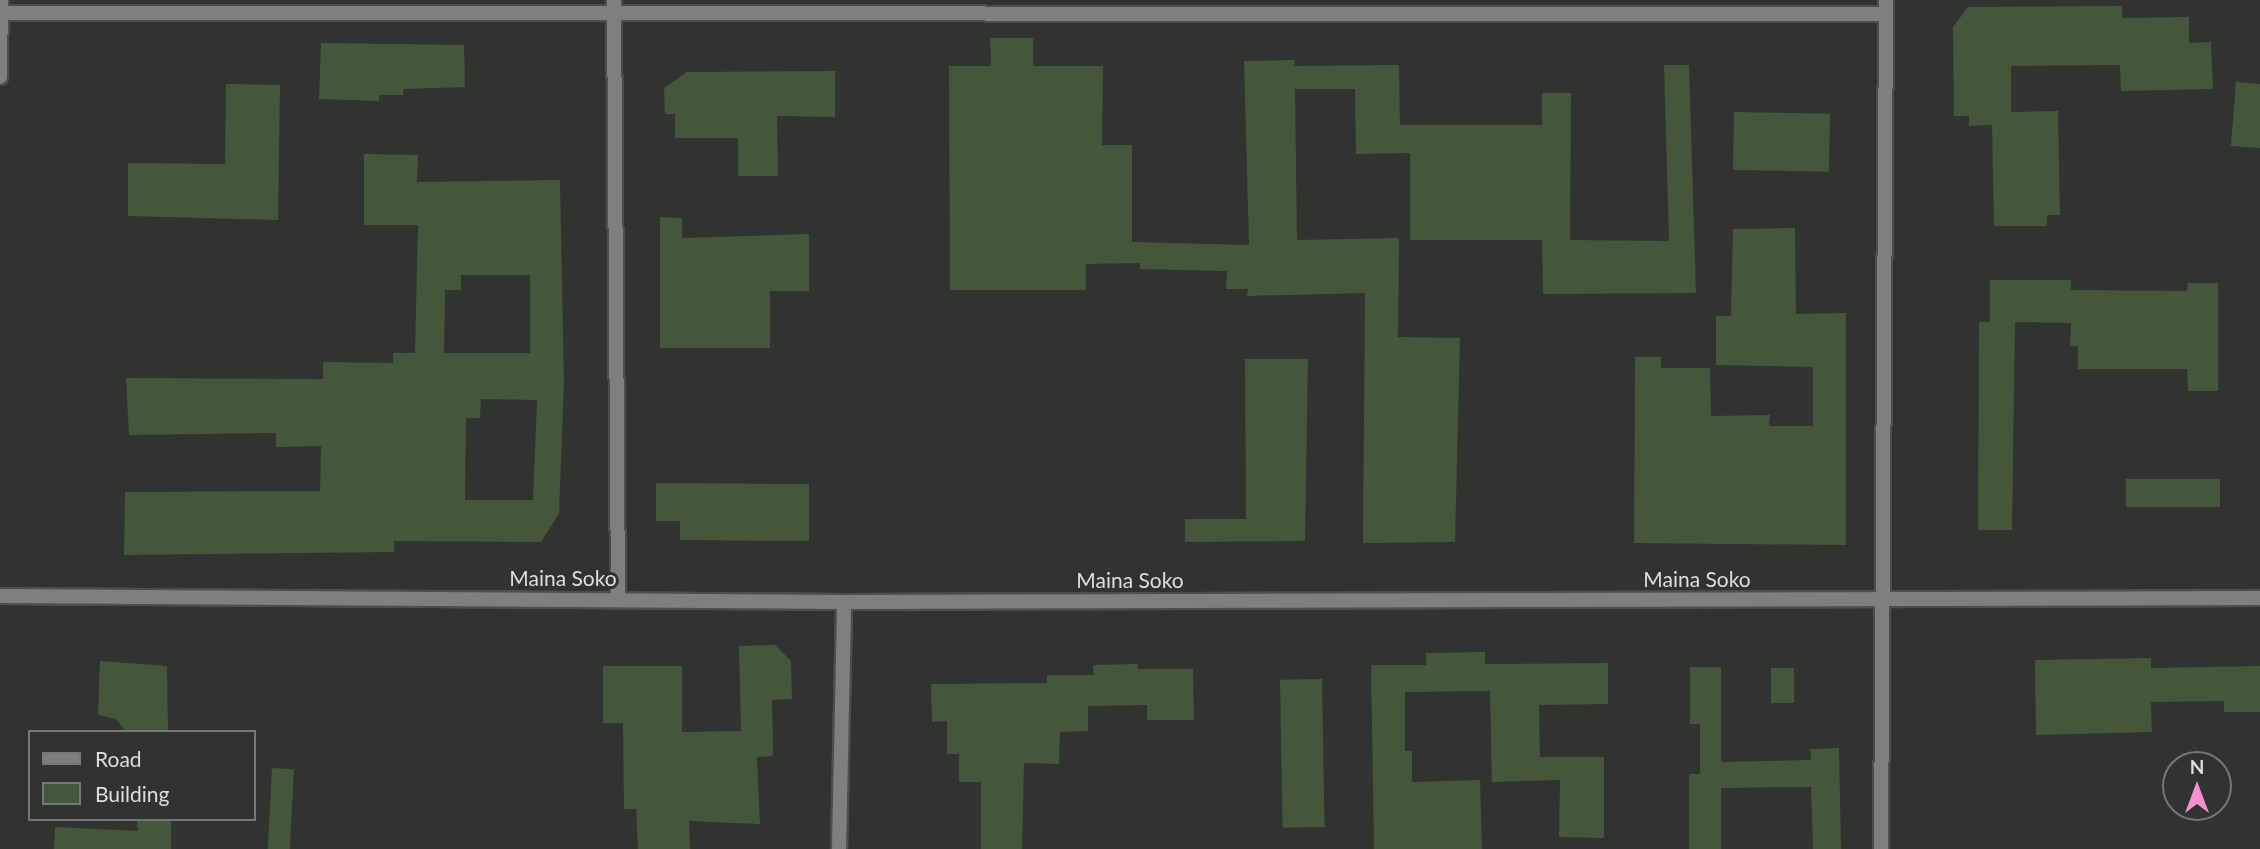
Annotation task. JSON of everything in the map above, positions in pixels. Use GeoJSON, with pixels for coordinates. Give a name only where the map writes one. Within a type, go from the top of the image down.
{"type":"FeatureCollection","features":[{"type":"Feature","properties":{"kind":"street"},"geometry":{"type":"LineString","coordinates":[[0,76],[1,6],[1886,7],[1881,849]]}},
{"type":"Feature","properties":{"kind":"street"},"geometry":{"type":"LineString","coordinates":[[614,8],[618,599]]}},
{"type":"Feature","properties":{"kind":"street","name":"Maina Soko"},"geometry":{"type":"LineString","coordinates":[[0,596],[844,602],[2260,598]]}},
{"type":"Feature","properties":{"kind":"street"},"geometry":{"type":"LineString","coordinates":[[839,849],[844,602]]}},
{"type":"Feature","properties":{"kind":"building"},"geometry":{"type":"Polygon","coordinates":[[[2122,6],[2122,18],[2189,17],[2189,43],[2211,42],[2213,89],[2121,91],[2120,65],[2011,66],[2011,112],[2058,111],[2060,215],[2047,215],[2047,226],[1994,226],[1992,125],[1969,126],[1969,116],[1954,116],[1953,27],[1968,7],[2122,6]]]}},
{"type":"Feature","properties":{"kind":"building"},"geometry":{"type":"Polygon","coordinates":[[[990,38],[1033,38],[1033,66],[1103,66],[1102,145],[1132,145],[1132,242],[1249,245],[1244,61],[1294,60],[1295,66],[1399,65],[1400,125],[1542,125],[1542,93],[1571,93],[1570,240],[1669,241],[1664,65],[1689,65],[1696,293],[1543,294],[1542,240],[1410,240],[1410,153],[1356,154],[1355,89],[1295,89],[1297,240],[1399,238],[1398,337],[1460,338],[1455,542],[1363,543],[1365,293],[1247,296],[1248,289],[1226,289],[1227,271],[1140,269],[1140,263],[1086,264],[1086,290],[950,290],[949,66],[991,66],[990,38]]]}},
{"type":"Feature","properties":{"kind":"building"},"geometry":{"type":"Polygon","coordinates":[[[321,43],[464,45],[465,87],[403,89],[403,95],[379,95],[379,101],[319,99],[321,43]]]}},
{"type":"Feature","properties":{"kind":"building"},"geometry":{"type":"Polygon","coordinates":[[[835,71],[835,117],[777,116],[778,176],[738,176],[738,138],[675,138],[675,114],[665,114],[664,88],[687,72],[835,71]]]}},
{"type":"Feature","properties":{"kind":"building"},"geometry":{"type":"Polygon","coordinates":[[[2236,82],[2260,84],[2260,148],[2231,146],[2236,82]]]}},
{"type":"Feature","properties":{"kind":"building"},"geometry":{"type":"Polygon","coordinates":[[[226,84],[280,85],[278,220],[128,216],[128,163],[225,164],[226,84]]]}},
{"type":"Feature","properties":{"kind":"building"},"geometry":{"type":"Polygon","coordinates":[[[1734,112],[1830,114],[1829,172],[1733,170],[1734,112]]]}},
{"type":"Feature","properties":{"kind":"building"},"geometry":{"type":"Polygon","coordinates":[[[364,154],[418,155],[417,182],[560,180],[564,383],[559,514],[541,542],[394,541],[394,552],[124,555],[125,492],[320,491],[321,446],[276,447],[276,433],[129,435],[126,378],[323,379],[323,362],[393,363],[393,353],[415,353],[418,225],[364,225],[364,154]],[[461,275],[461,290],[445,290],[444,353],[530,353],[530,275],[461,275]],[[481,399],[480,418],[466,418],[465,500],[533,500],[537,400],[481,399]]]}},
{"type":"Feature","properties":{"kind":"building"},"geometry":{"type":"Polygon","coordinates":[[[660,217],[682,218],[682,238],[809,234],[809,291],[770,291],[770,348],[660,348],[660,217]]]}},
{"type":"Feature","properties":{"kind":"building"},"geometry":{"type":"Polygon","coordinates":[[[1795,228],[1796,314],[1846,313],[1846,545],[1634,543],[1635,357],[1661,357],[1661,368],[1710,368],[1711,416],[1770,415],[1769,426],[1813,426],[1813,367],[1716,365],[1716,316],[1731,316],[1733,229],[1795,228]]]}},
{"type":"Feature","properties":{"kind":"building"},"geometry":{"type":"Polygon","coordinates":[[[1990,280],[2071,280],[2071,290],[2187,291],[2188,283],[2218,283],[2218,391],[2188,391],[2187,369],[2078,369],[2078,346],[2070,346],[2071,323],[2015,322],[2012,530],[1978,530],[1979,322],[1990,322],[1990,280]]]}},
{"type":"Feature","properties":{"kind":"building"},"geometry":{"type":"Polygon","coordinates":[[[1245,359],[1308,359],[1305,541],[1185,542],[1185,519],[1246,519],[1245,359]]]}},
{"type":"Feature","properties":{"kind":"building"},"geometry":{"type":"Polygon","coordinates":[[[2126,479],[2220,479],[2220,507],[2126,507],[2126,479]]]}},
{"type":"Feature","properties":{"kind":"building"},"geometry":{"type":"Polygon","coordinates":[[[656,483],[809,484],[809,541],[680,540],[680,521],[656,521],[656,483]]]}},
{"type":"Feature","properties":{"kind":"building"},"geometry":{"type":"Polygon","coordinates":[[[775,645],[791,661],[792,699],[772,700],[773,756],[757,757],[760,824],[689,821],[690,849],[638,849],[636,809],[624,809],[623,723],[603,723],[603,666],[682,666],[682,732],[741,731],[739,646],[775,645]]]}},
{"type":"Feature","properties":{"kind":"building"},"geometry":{"type":"Polygon","coordinates":[[[1485,652],[1485,664],[1608,663],[1608,704],[1539,705],[1540,757],[1604,757],[1604,838],[1559,837],[1560,780],[1492,782],[1490,691],[1405,692],[1405,751],[1412,751],[1412,782],[1480,780],[1482,849],[1374,849],[1371,665],[1426,665],[1426,653],[1485,652]]]}},
{"type":"Feature","properties":{"kind":"building"},"geometry":{"type":"Polygon","coordinates":[[[2151,658],[2151,668],[2260,666],[2260,712],[2224,712],[2224,701],[2151,702],[2152,732],[2036,735],[2035,660],[2151,658]]]}},
{"type":"Feature","properties":{"kind":"building"},"geometry":{"type":"Polygon","coordinates":[[[100,661],[167,666],[168,730],[124,730],[116,719],[98,715],[100,661]]]}},
{"type":"Feature","properties":{"kind":"building"},"geometry":{"type":"Polygon","coordinates":[[[1138,664],[1138,669],[1193,669],[1194,720],[1147,720],[1147,705],[1088,706],[1088,731],[1060,732],[1059,764],[1024,763],[1022,849],[981,849],[981,782],[959,782],[959,754],[947,754],[947,721],[932,722],[931,684],[1047,683],[1047,675],[1094,675],[1093,665],[1138,664]]]}},
{"type":"Feature","properties":{"kind":"building"},"geometry":{"type":"Polygon","coordinates":[[[1690,667],[1721,667],[1721,762],[1811,760],[1810,749],[1839,748],[1841,849],[1813,849],[1811,787],[1721,788],[1721,849],[1689,849],[1689,774],[1700,774],[1700,724],[1690,724],[1690,667]]]}},
{"type":"Feature","properties":{"kind":"building"},"geometry":{"type":"Polygon","coordinates":[[[1771,668],[1794,668],[1794,703],[1771,703],[1771,668]]]}},
{"type":"Feature","properties":{"kind":"building"},"geometry":{"type":"Polygon","coordinates":[[[1322,679],[1325,827],[1283,828],[1280,680],[1322,679]]]}},
{"type":"Feature","properties":{"kind":"building"},"geometry":{"type":"Polygon","coordinates":[[[272,768],[294,769],[290,849],[268,849],[272,768]]]}},
{"type":"Feature","properties":{"kind":"building"},"geometry":{"type":"Polygon","coordinates":[[[137,821],[171,821],[171,849],[54,849],[55,827],[138,831],[137,821]]]}}]}
